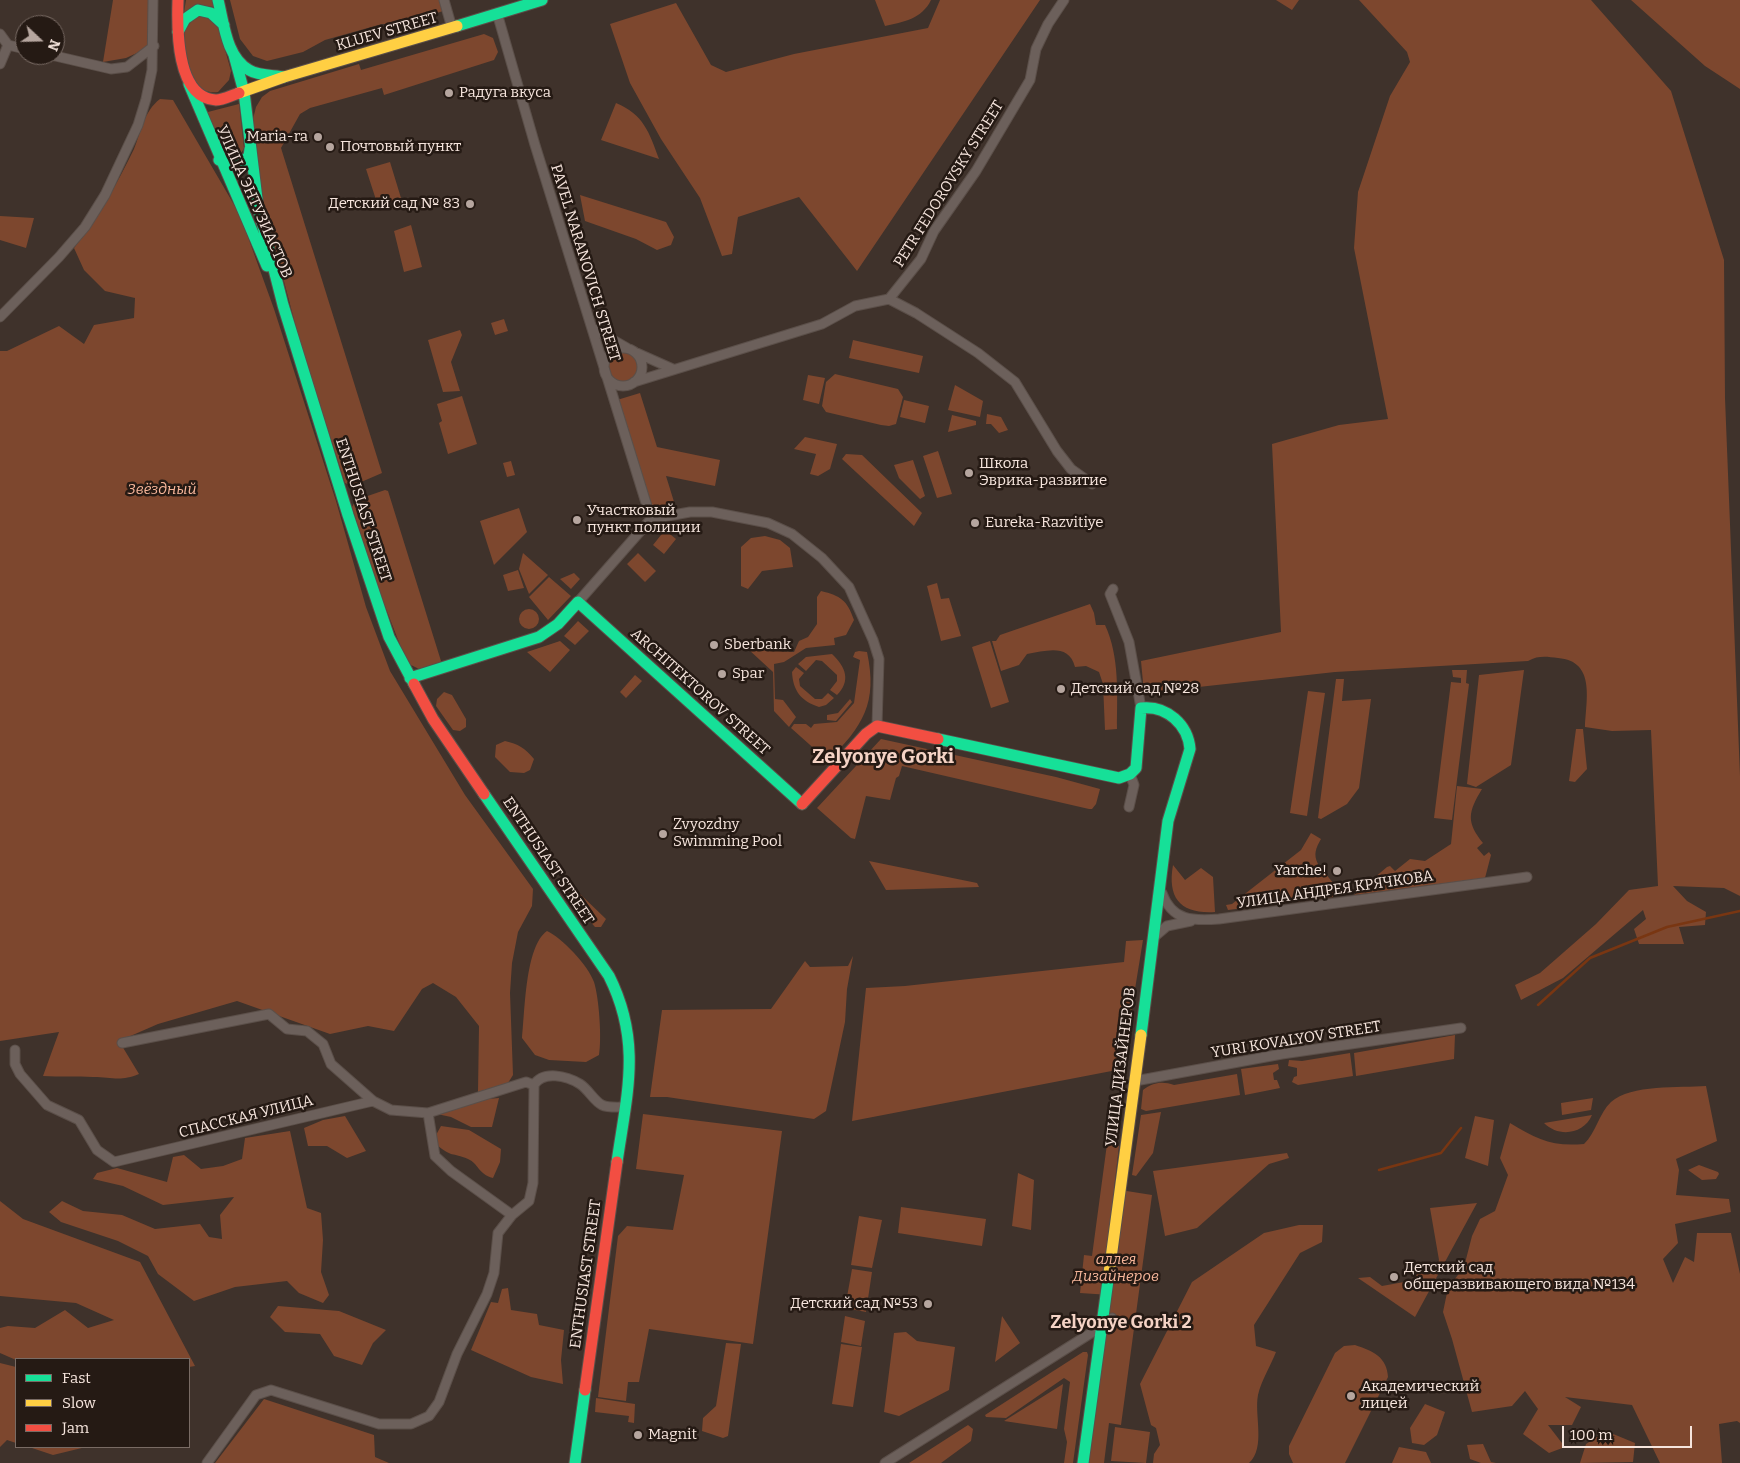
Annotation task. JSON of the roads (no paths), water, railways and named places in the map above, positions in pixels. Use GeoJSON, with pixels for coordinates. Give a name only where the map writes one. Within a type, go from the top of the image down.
{"type":"FeatureCollection","features":[{"type":"Feature","properties":{"kind":"main road","name":"УЛИЦА ЭНТУЗИАСТОВ"},"geometry":{"type":"LineString","coordinates":[[178,0],[177,37],[188,84],[219,160],[246,213],[283,305]]}},
{"type":"Feature","properties":{"kind":"main road","name":"УЛИЦА ЭНТУЗИАСТОВ"},"geometry":{"type":"LineString","coordinates":[[218,0],[244,92],[258,207],[283,305]]}},
{"type":"Feature","properties":{"kind":"main road"},"geometry":{"type":"LineString","coordinates":[[497,13],[542,0]]}},
{"type":"Feature","properties":{"kind":"main road"},"geometry":{"type":"LineString","coordinates":[[177,37],[185,19],[198,10],[211,12],[224,25]]}},
{"type":"Feature","properties":{"kind":"main road","name":"KLUEV STREET"},"geometry":{"type":"LineString","coordinates":[[188,84],[195,92],[210,100],[218,100],[284,77],[497,13]]}},
{"type":"Feature","properties":{"kind":"main road","name":"KLUEV STREET"},"geometry":{"type":"LineString","coordinates":[[234,54],[249,70],[284,77]]}},
{"type":"Feature","properties":{"kind":"main road"},"geometry":{"type":"LineString","coordinates":[[219,160],[230,165],[239,165],[249,156],[250,150]]}},
{"type":"Feature","properties":{"kind":"main road","name":"ENTHUSIAST STREET"},"geometry":{"type":"LineString","coordinates":[[283,305],[380,613],[399,659],[433,719],[616,988],[626,1016],[631,1037],[626,1107],[575,1463]]}},
{"type":"Feature","properties":{"kind":"main road"},"geometry":{"type":"LineString","coordinates":[[410,678],[539,637],[558,624],[578,602]]}},
{"type":"Feature","properties":{"kind":"main road","name":"ARCHITEKTOROV STREET"},"geometry":{"type":"LineString","coordinates":[[578,602],[802,804],[866,734],[878,726]]}},
{"type":"Feature","properties":{"kind":"main road"},"geometry":{"type":"LineString","coordinates":[[878,726],[1120,778],[1130,774],[1137,764],[1141,708]]}},
{"type":"Feature","properties":{"kind":"main road","name":"УЛИЦА ДИЗАЙНЕРОВ"},"geometry":{"type":"LineString","coordinates":[[1083,1463],[1107,1321],[1135,1081],[1170,810],[1189,759],[1190,746],[1188,734],[1177,720],[1153,708],[1141,708]]}},
{"type":"Feature","properties":{"kind":"street"},"geometry":{"type":"LineString","coordinates":[[0,317],[59,257],[85,227],[105,195],[138,125],[152,70],[154,46],[153,0]]}},
{"type":"Feature","properties":{"kind":"street"},"geometry":{"type":"LineString","coordinates":[[444,0],[452,28]]}},
{"type":"Feature","properties":{"kind":"street","name":"PETR FEDOROVSKY STREET"},"geometry":{"type":"LineString","coordinates":[[888,299],[922,259],[934,231],[981,163],[1030,80],[1036,49],[1064,0]]}},
{"type":"Feature","properties":{"kind":"street","name":"PAVEL NARANOVICH STREET"},"geometry":{"type":"LineString","coordinates":[[497,13],[651,519]]}},
{"type":"Feature","properties":{"kind":"street"},"geometry":{"type":"LineString","coordinates":[[0,34],[8,45],[15,47]]}},
{"type":"Feature","properties":{"kind":"street"},"geometry":{"type":"LineString","coordinates":[[0,64],[8,45]]}},
{"type":"Feature","properties":{"kind":"street"},"geometry":{"type":"LineString","coordinates":[[65,58],[111,69],[121,69],[154,46]]}},
{"type":"Feature","properties":{"kind":"street"},"geometry":{"type":"LineString","coordinates":[[610,389],[822,324],[855,306],[888,299],[916,313],[978,353],[1015,382],[1056,451],[1071,470],[1092,484]]}},
{"type":"Feature","properties":{"kind":"street"},"geometry":{"type":"LineString","coordinates":[[592,328],[632,351],[673,369]]}},
{"type":"Feature","properties":{"kind":"street"},"geometry":{"type":"LineString","coordinates":[[622,386],[609,381],[605,373],[604,362],[609,354],[619,348],[632,351],[640,359],[642,368],[640,376],[634,382]]}},
{"type":"Feature","properties":{"kind":"street"},"geometry":{"type":"LineString","coordinates":[[578,602],[651,519],[690,512],[734,514],[768,523],[792,534],[822,558],[849,587],[873,640],[880,669],[878,726]]}},
{"type":"Feature","properties":{"kind":"street"},"geometry":{"type":"LineString","coordinates":[[1113,589],[1110,594],[1134,660],[1141,708]]}},
{"type":"Feature","properties":{"kind":"street"},"geometry":{"type":"LineString","coordinates":[[1129,808],[1134,785],[1130,774]]}},
{"type":"Feature","properties":{"kind":"street","name":"УЛИЦА АНДРЕЯ КРЯЧКОВА"},"geometry":{"type":"LineString","coordinates":[[1161,890],[1170,910],[1194,921],[1219,920],[1527,877]]}},
{"type":"Feature","properties":{"kind":"street"},"geometry":{"type":"LineString","coordinates":[[1153,938],[1166,926],[1194,921]]}},
{"type":"Feature","properties":{"kind":"street"},"geometry":{"type":"LineString","coordinates":[[122,1043],[269,1014],[287,1029],[307,1031],[323,1044],[331,1064],[374,1101],[391,1110],[428,1113],[526,1082],[534,1085]]}},
{"type":"Feature","properties":{"kind":"street","name":"YURI KOVALYOV STREET"},"geometry":{"type":"LineString","coordinates":[[1135,1081],[1282,1054],[1462,1028]]}},
{"type":"Feature","properties":{"kind":"street","name":"СПАССКАЯ УЛИЦА"},"geometry":{"type":"LineString","coordinates":[[15,1050],[15,1064],[20,1074],[47,1105],[79,1120],[97,1150],[114,1162],[374,1101]]}},
{"type":"Feature","properties":{"kind":"street"},"geometry":{"type":"LineString","coordinates":[[207,1463],[256,1395],[270,1390],[379,1424],[411,1424],[429,1416],[439,1402],[457,1354],[487,1294],[494,1273],[498,1233],[512,1215],[525,1206],[532,1189],[534,1085],[540,1078],[547,1075],[569,1080],[579,1083],[602,1105],[626,1107]]}},
{"type":"Feature","properties":{"kind":"street"},"geometry":{"type":"LineString","coordinates":[[428,1113],[435,1156],[451,1171],[512,1215]]}},
{"type":"Feature","properties":{"kind":"street"},"geometry":{"type":"LineString","coordinates":[[885,1463],[1107,1321]]}},
{"type":"Feature","properties":{"kind":"waterway"},"geometry":{"type":"LineString","coordinates":[[1538,1005],[1590,958],[1667,927],[1740,911]]}},
{"type":"Feature","properties":{"kind":"waterway"},"geometry":{"type":"LineString","coordinates":[[1379,1170],[1441,1153],[1461,1128]]}},
{"type":"Feature","properties":{"kind":"place","name":"Радуга вкуса"},"geometry":{"type":"Point","coordinates":[449,93]}},
{"type":"Feature","properties":{"kind":"place","name":"Maria-ra"},"geometry":{"type":"Point","coordinates":[318,137]}},
{"type":"Feature","properties":{"kind":"place","name":"Почтовый пункт"},"geometry":{"type":"Point","coordinates":[330,147]}},
{"type":"Feature","properties":{"kind":"place","name":"Детский сад № 83"},"geometry":{"type":"Point","coordinates":[470,204]}},
{"type":"Feature","properties":{"kind":"place","name":"Школа Эврика-развитие"},"geometry":{"type":"Point","coordinates":[969,473]}},
{"type":"Feature","properties":{"kind":"place","name":"Участковый пункт полиции"},"geometry":{"type":"Point","coordinates":[577,520]}},
{"type":"Feature","properties":{"kind":"place","name":"Eureka-Razvitiye"},"geometry":{"type":"Point","coordinates":[975,523]}},
{"type":"Feature","properties":{"kind":"place","name":"Sberbank"},"geometry":{"type":"Point","coordinates":[714,645]}},
{"type":"Feature","properties":{"kind":"place","name":"Spar"},"geometry":{"type":"Point","coordinates":[722,674]}},
{"type":"Feature","properties":{"kind":"place","name":"Детский сад №28"},"geometry":{"type":"Point","coordinates":[1061,689]}},
{"type":"Feature","properties":{"kind":"place","name":"Zvyozdny Swimming Pool"},"geometry":{"type":"Point","coordinates":[663,834]}},
{"type":"Feature","properties":{"kind":"place","name":"Yarche!"},"geometry":{"type":"Point","coordinates":[1337,871]}},
{"type":"Feature","properties":{"kind":"place","name":"Детский сад общеразвивающего вида №134"},"geometry":{"type":"Point","coordinates":[1394,1277]}},
{"type":"Feature","properties":{"kind":"place","name":"Детский сад №53"},"geometry":{"type":"Point","coordinates":[928,1304]}},
{"type":"Feature","properties":{"kind":"place","name":"Академический лицей"},"geometry":{"type":"Point","coordinates":[1351,1396]}},
{"type":"Feature","properties":{"kind":"place","name":"Magnit"},"geometry":{"type":"Point","coordinates":[638,1435]}},
{"type":"Feature","properties":{"kind":"district","name":"Zelyonye Gorki"},"geometry":{"type":"Point","coordinates":[883,757]}},
{"type":"Feature","properties":{"kind":"district","name":"Zelyonye Gorki 2"},"geometry":{"type":"Point","coordinates":[1121,1323]}},
{"type":"Feature","properties":{"kind":"park label","name":"Звёздный"},"geometry":{"type":"Point","coordinates":[162,490]}},
{"type":"Feature","properties":{"kind":"park label","name":"аллея Дизайнеров"},"geometry":{"type":"Point","coordinates":[1116,1268]}}]}
